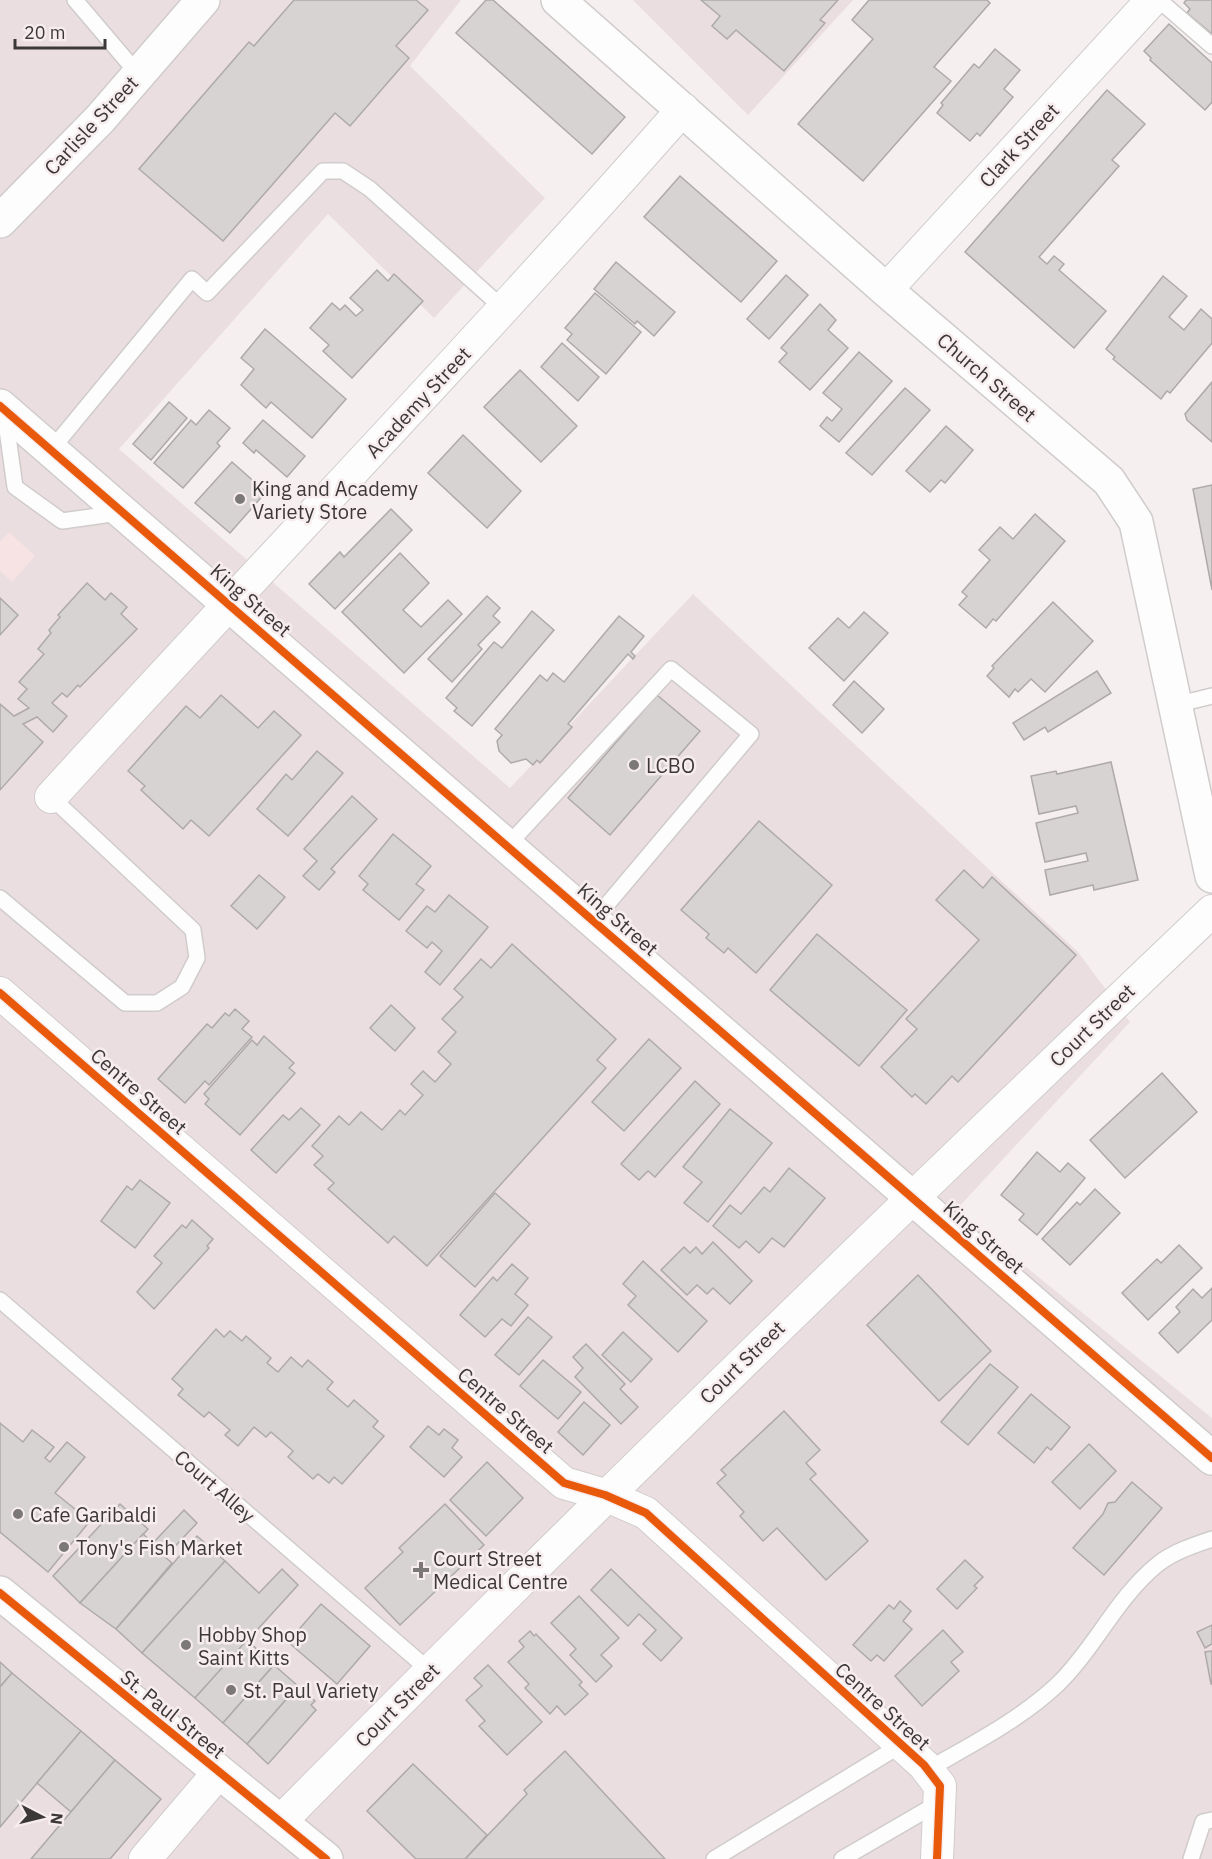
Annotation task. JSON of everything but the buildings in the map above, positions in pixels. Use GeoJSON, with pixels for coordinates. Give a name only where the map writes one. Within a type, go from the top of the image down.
{"type":"FeatureCollection","features":[{"type":"Feature","properties":{"kind":"street","name":"Carlisle Street"},"geometry":{"type":"LineString","coordinates":[[0,221],[100,119],[203,0]]}},
{"type":"Feature","properties":{"kind":"street","name":"Church Street"},"geometry":{"type":"LineString","coordinates":[[558,0],[886,290],[1109,481],[1136,522],[1212,876]]}},
{"type":"Feature","properties":{"kind":"street","name":"Clark Street"},"geometry":{"type":"LineString","coordinates":[[886,290],[1152,0]]}},
{"type":"Feature","properties":{"kind":"street","name":"Academy Street"},"geometry":{"type":"LineString","coordinates":[[51,797],[229,603],[505,309],[683,109]]}},
{"type":"Feature","properties":{"kind":"street","name":"King Street"},"geometry":{"type":"LineString","coordinates":[[2,407],[1212,1458]]}},
{"type":"Feature","properties":{"kind":"street","name":"Court Street"},"geometry":{"type":"LineString","coordinates":[[280,1822],[605,1495],[912,1196],[1212,911]]}},
{"type":"Feature","properties":{"kind":"street","name":"Centre Street"},"geometry":{"type":"LineString","coordinates":[[0,993],[564,1483],[605,1495],[646,1513],[901,1745],[940,1786],[937,1859]]}},
{"type":"Feature","properties":{"kind":"street","name":"St. Paul Street"},"geometry":{"type":"LineString","coordinates":[[0,1593],[326,1859]]}},
{"type":"Feature","properties":{"kind":"street"},"geometry":{"type":"LineString","coordinates":[[145,1859],[219,1772]]}},
{"type":"Feature","properties":{"kind":"lane"},"geometry":{"type":"LineString","coordinates":[[75,0],[138,74]]}},
{"type":"Feature","properties":{"kind":"lane"},"geometry":{"type":"LineString","coordinates":[[1159,0],[1212,46]]}},
{"type":"Feature","properties":{"kind":"lane"},"geometry":{"type":"LineString","coordinates":[[51,450],[192,279],[207,293],[323,171],[343,171],[370,189],[505,309]]}},
{"type":"Feature","properties":{"kind":"lane"},"geometry":{"type":"LineString","coordinates":[[2,407],[15,487],[62,521],[124,513]]}},
{"type":"Feature","properties":{"kind":"lane"},"geometry":{"type":"LineString","coordinates":[[508,845],[671,669],[751,734],[594,920]]}},
{"type":"Feature","properties":{"kind":"lane"},"geometry":{"type":"LineString","coordinates":[[1175,705],[1212,696]]}},
{"type":"Feature","properties":{"kind":"lane"},"geometry":{"type":"LineString","coordinates":[[0,898],[125,1003],[157,1003],[182,987],[197,958],[193,930],[51,797]]}},
{"type":"Feature","properties":{"kind":"lane","name":"Court Alley"},"geometry":{"type":"LineString","coordinates":[[0,1300],[430,1671]]}},
{"type":"Feature","properties":{"kind":"lane"},"geometry":{"type":"LineString","coordinates":[[927,1770],[1026,1710],[1057,1685],[1080,1661],[1145,1576],[1174,1554],[1212,1539]]}},
{"type":"Feature","properties":{"kind":"lane"},"geometry":{"type":"LineString","coordinates":[[714,1859],[901,1745]]}},
{"type":"Feature","properties":{"kind":"lane"},"geometry":{"type":"LineString","coordinates":[[842,1859],[940,1802]]}},
{"type":"Feature","properties":{"kind":"lane"},"geometry":{"type":"LineString","coordinates":[[1191,1859],[1203,1822],[1212,1820]]}},
{"type":"Feature","properties":{"kind":"shaded area"},"geometry":{"type":"Polygon","coordinates":[[[0,0],[461,0],[410,66],[545,198],[434,318],[328,214],[119,449],[510,788],[693,594],[1078,952],[1130,1022],[956,1210],[1212,1418],[1212,1859],[0,1859],[0,0]]]}},
{"type":"Feature","properties":{"kind":"shaded area"},"geometry":{"type":"Polygon","coordinates":[[[633,0],[853,0],[748,115],[633,0]]]}},
{"type":"Feature","properties":{"kind":"shaded area"},"geometry":{"type":"Polygon","coordinates":[[[9,532],[35,556],[12,582],[0,571],[0,542],[9,532]]]}},
{"type":"Feature","properties":{"kind":"cycle path"},"geometry":{"type":"LineString","coordinates":[[0,406],[1212,1458]]}},
{"type":"Feature","properties":{"kind":"cycle path"},"geometry":{"type":"LineString","coordinates":[[0,993],[564,1483],[605,1495],[646,1513],[924,1765],[940,1786],[937,1859]]}},
{"type":"Feature","properties":{"kind":"cycle path"},"geometry":{"type":"LineString","coordinates":[[0,1593],[326,1859]]}},
{"type":"Feature","properties":{"kind":"place","name":"King and Academy Variety Store"},"geometry":{"type":"Point","coordinates":[240,499]}},
{"type":"Feature","properties":{"kind":"place","name":"LCBO"},"geometry":{"type":"Point","coordinates":[634,765]}},
{"type":"Feature","properties":{"kind":"place","name":"Cafe Garibaldi"},"geometry":{"type":"Point","coordinates":[18,1514]}},
{"type":"Feature","properties":{"kind":"place","name":"Tony's Fish Market"},"geometry":{"type":"Point","coordinates":[64,1547]}},
{"type":"Feature","properties":{"kind":"place","name":"Court Street Medical Centre"},"geometry":{"type":"Point","coordinates":[421,1570]}},
{"type":"Feature","properties":{"kind":"place","name":"Hobby Shop Saint Kitts"},"geometry":{"type":"Point","coordinates":[186,1645]}},
{"type":"Feature","properties":{"kind":"place","name":"St. Paul Variety"},"geometry":{"type":"Point","coordinates":[231,1690]}}]}
